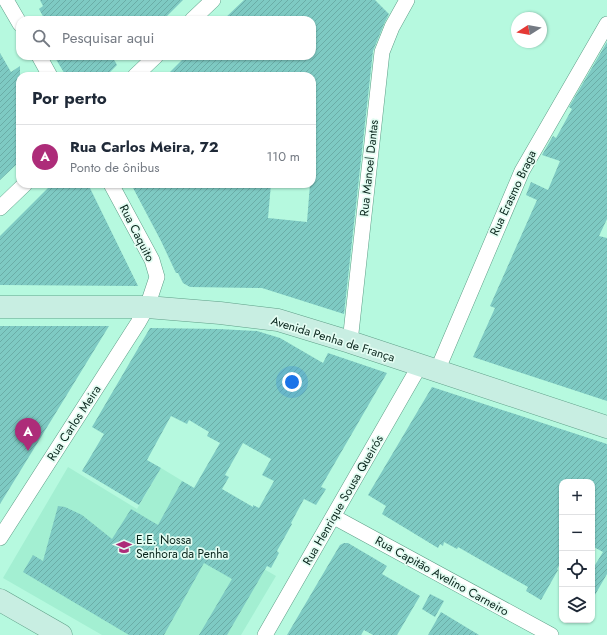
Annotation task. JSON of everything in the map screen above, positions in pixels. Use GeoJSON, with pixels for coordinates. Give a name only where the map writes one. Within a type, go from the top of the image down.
{"type":"FeatureCollection","features":[{"type":"Feature","properties":{"kind":"main road","name":"Avenida Penha de França"},"geometry":{"type":"LineString","coordinates":[[0,307],[146,307],[220,312],[278,320],[350,342],[607,427]]}},
{"type":"Feature","properties":{"kind":"main road"},"geometry":{"type":"LineString","coordinates":[[0,600],[61,635]]}},
{"type":"Feature","properties":{"kind":"street"},"geometry":{"type":"LineString","coordinates":[[6,0],[16,17]]}},
{"type":"Feature","properties":{"kind":"street"},"geometry":{"type":"LineString","coordinates":[[196,16],[213,0]]}},
{"type":"Feature","properties":{"kind":"street","name":"Rua Manoel Dantas"},"geometry":{"type":"LineString","coordinates":[[350,342],[382,52],[392,27],[407,0]]}},
{"type":"Feature","properties":{"kind":"street","name":"Rua Erasmo Braga"},"geometry":{"type":"LineString","coordinates":[[428,368],[522,171],[607,24]]}},
{"type":"Feature","properties":{"kind":"street"},"geometry":{"type":"LineString","coordinates":[[41,60],[48,72]]}},
{"type":"Feature","properties":{"kind":"street"},"geometry":{"type":"LineString","coordinates":[[139,72],[152,60]]}},
{"type":"Feature","properties":{"kind":"street"},"geometry":{"type":"LineString","coordinates":[[0,208],[20,188]]}},
{"type":"Feature","properties":{"kind":"street","name":"Rua Caquito"},"geometry":{"type":"LineString","coordinates":[[113,188],[152,260],[157,277],[146,307]]}},
{"type":"Feature","properties":{"kind":"street","name":"Rua Carlos Meira"},"geometry":{"type":"LineString","coordinates":[[0,538],[134,330],[146,307]]}},
{"type":"Feature","properties":{"kind":"street","name":"Rua Henrique Sousa Queirós"},"geometry":{"type":"LineString","coordinates":[[265,635],[334,517],[428,368]]}},
{"type":"Feature","properties":{"kind":"street","name":"Rua Capitão Avelino Carneiro"},"geometry":{"type":"LineString","coordinates":[[334,517],[550,635]]}},
{"type":"Feature","properties":{"kind":"shaded area","name":"E.E. Nossa Senhora da Penha"},"geometry":{"type":"Polygon","coordinates":[[[68,467],[137,509],[161,468],[194,488],[177,519],[276,576],[241,635],[102,635],[3,578],[68,467]]]}},
{"type":"Feature","properties":{"kind":"building"},"geometry":{"type":"Polygon","coordinates":[[[40,0],[183,0],[167,16],[43,16],[39,9],[43,6],[40,0]]]}},
{"type":"Feature","properties":{"kind":"building"},"geometry":{"type":"Polygon","coordinates":[[[244,0],[375,0],[389,14],[373,51],[344,314],[262,288],[190,287],[183,283],[178,273],[176,273],[133,188],[271,188],[268,218],[307,222],[310,188],[316,188],[316,72],[170,72],[182,60],[316,60],[316,16],[227,16],[244,0]]]}},
{"type":"Feature","properties":{"kind":"building"},"geometry":{"type":"Polygon","coordinates":[[[607,42],[607,219],[599,236],[607,238],[607,401],[473,357],[495,308],[490,306],[537,200],[526,195],[531,182],[548,190],[560,161],[542,155],[553,136],[556,138],[572,109],[569,107],[607,42]]]}},
{"type":"Feature","properties":{"kind":"building"},"geometry":{"type":"Polygon","coordinates":[[[0,53],[11,72],[20,66],[20,72],[16,72],[16,165],[0,180],[0,53]]]}},
{"type":"Feature","properties":{"kind":"building"},"geometry":{"type":"Polygon","coordinates":[[[56,60],[114,60],[117,65],[110,72],[64,72],[56,60]]]}},
{"type":"Feature","properties":{"kind":"building"},"geometry":{"type":"Polygon","coordinates":[[[48,188],[90,188],[138,286],[0,285],[0,236],[48,188]]]}},
{"type":"Feature","properties":{"kind":"building"},"geometry":{"type":"Polygon","coordinates":[[[0,326],[109,326],[0,504],[0,326]]]}},
{"type":"Feature","properties":{"kind":"building"},"geometry":{"type":"Polygon","coordinates":[[[150,328],[257,331],[280,338],[323,363],[328,353],[387,373],[321,487],[326,489],[316,505],[304,499],[277,551],[279,553],[271,568],[267,566],[227,635],[199,635],[232,579],[204,563],[164,635],[129,635],[23,572],[33,555],[43,561],[58,506],[65,507],[82,515],[112,539],[131,509],[158,525],[182,481],[194,488],[220,443],[207,436],[209,432],[189,420],[187,424],[171,416],[147,460],[161,468],[139,505],[82,471],[104,434],[92,427],[150,328]],[[243,443],[225,475],[229,477],[222,489],[253,507],[253,505],[259,508],[274,481],[262,475],[271,459],[243,443]]]}},
{"type":"Feature","properties":{"kind":"building"},"geometry":{"type":"Polygon","coordinates":[[[432,387],[607,444],[607,574],[595,595],[595,565],[603,552],[595,548],[595,479],[559,479],[559,565],[558,570],[541,600],[526,591],[528,587],[458,547],[457,549],[444,542],[443,546],[440,544],[438,548],[382,514],[386,506],[368,495],[432,387]]]}},
{"type":"Feature","properties":{"kind":"building"},"geometry":{"type":"Polygon","coordinates":[[[348,543],[387,566],[382,574],[420,596],[397,635],[373,635],[364,630],[361,635],[287,635],[340,545],[348,543]]]}},
{"type":"Feature","properties":{"kind":"building"},"geometry":{"type":"Polygon","coordinates":[[[430,594],[444,601],[435,617],[422,609],[430,594]]]}},
{"type":"Feature","properties":{"kind":"building"},"geometry":{"type":"Polygon","coordinates":[[[441,612],[479,635],[428,635],[441,612]]]}},
{"type":"Feature","properties":{"kind":"place","name":"Rua Carlos Meira, 72"},"geometry":{"type":"Point","coordinates":[28,451]}},
{"type":"Feature","properties":{"kind":"place","name":"E.E. Nossa Senhora da Penha"},"geometry":{"type":"Point","coordinates":[124,547]}}]}
